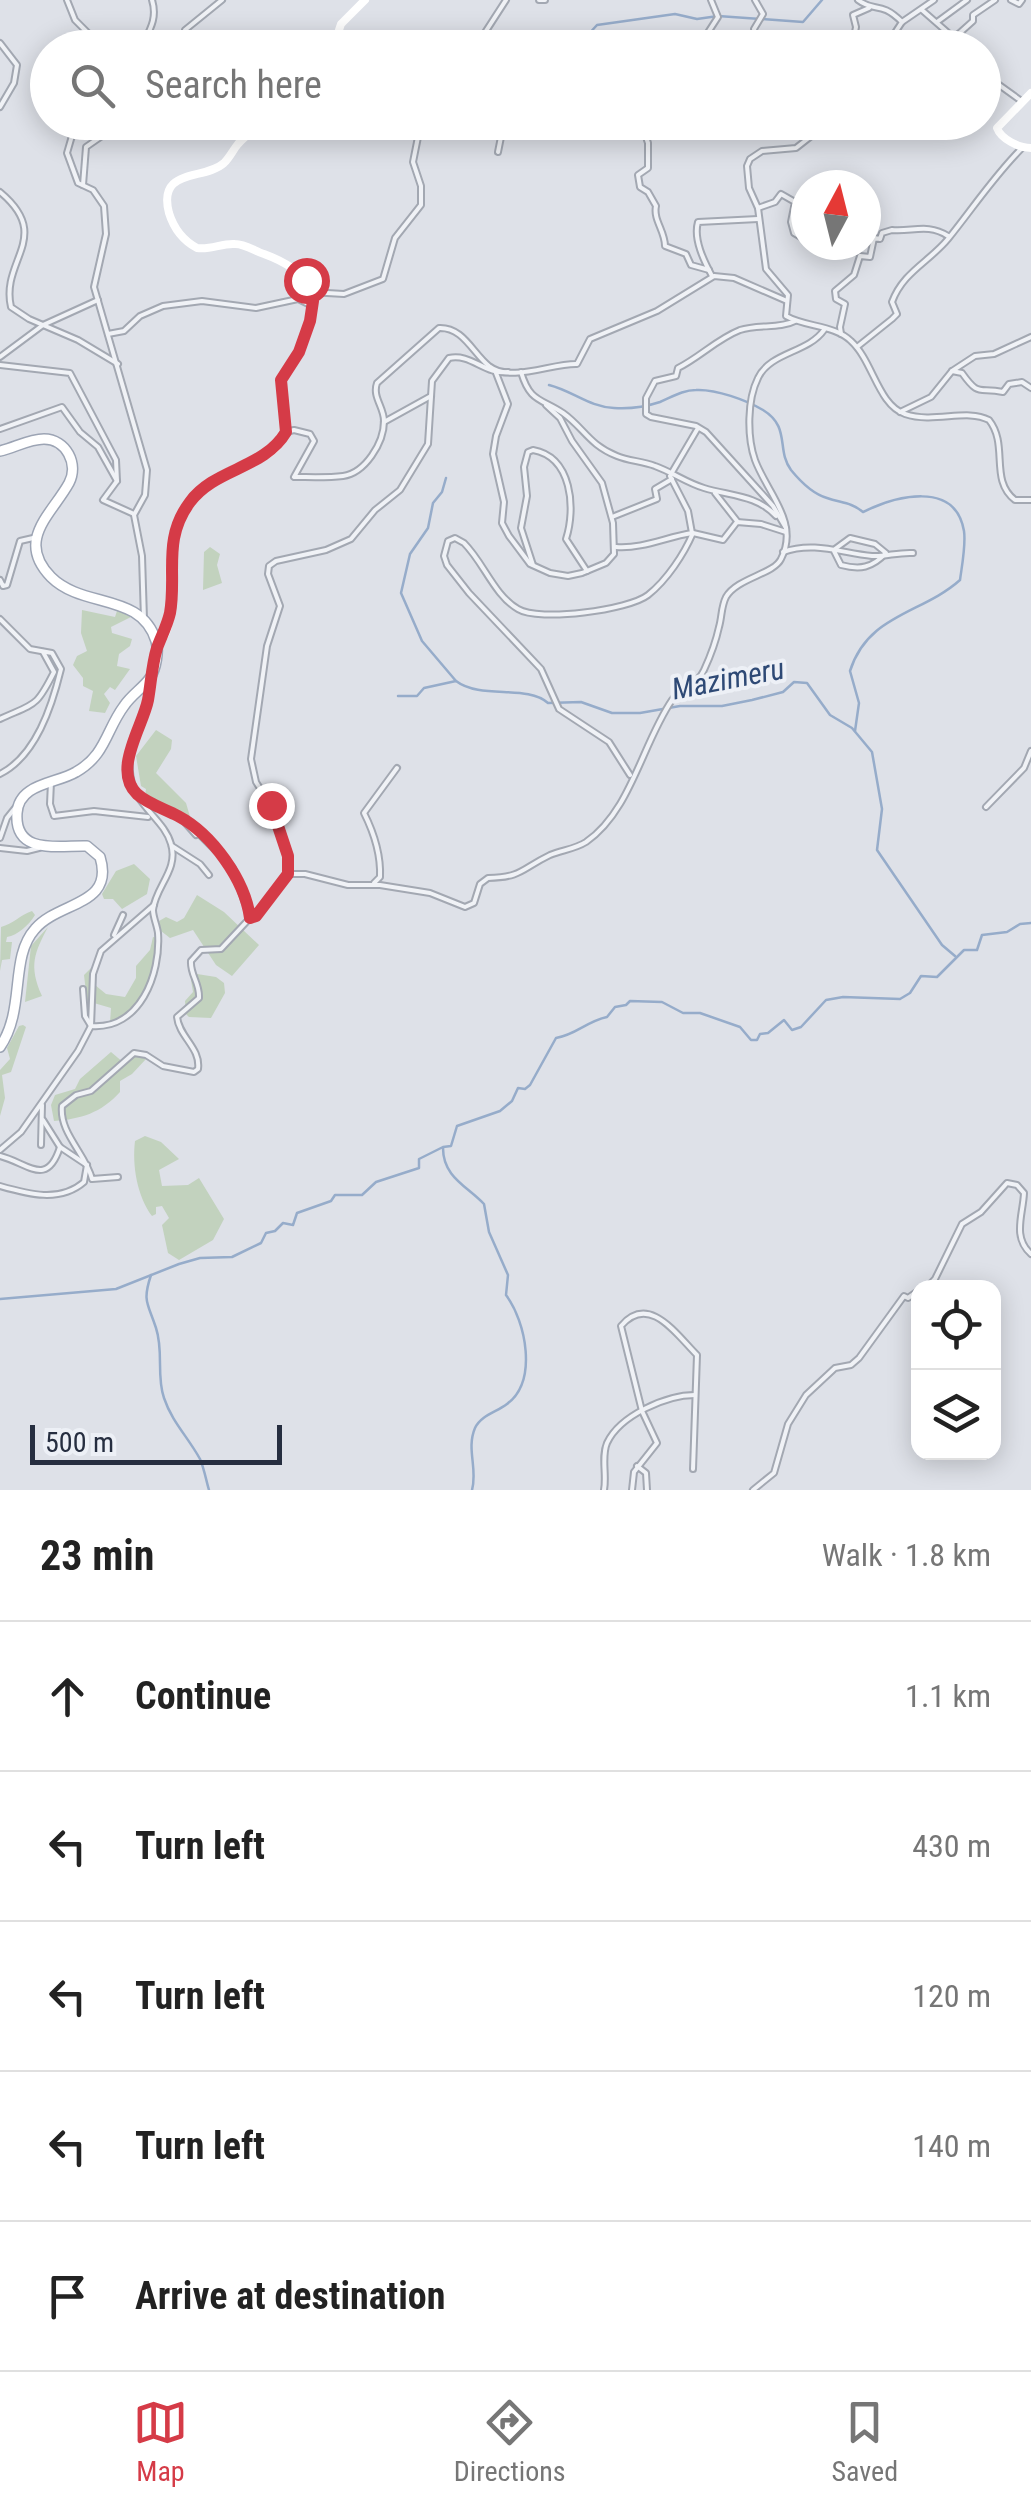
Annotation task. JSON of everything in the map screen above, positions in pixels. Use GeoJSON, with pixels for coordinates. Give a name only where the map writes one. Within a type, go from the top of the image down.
{"type":"FeatureCollection","features":[{"type":"Feature","properties":{"kind":"main road"},"geometry":{"type":"LineString","coordinates":[[338,30],[365,0]]}},
{"type":"Feature","properties":{"kind":"main road"},"geometry":{"type":"LineString","coordinates":[[1001,124],[1031,93]]}},
{"type":"Feature","properties":{"kind":"main road"},"geometry":{"type":"LineString","coordinates":[[1001,136],[1026,148]]}},
{"type":"Feature","properties":{"kind":"main road"},"geometry":{"type":"LineString","coordinates":[[0,1047],[15,1018],[21,956],[32,931],[98,890],[104,878],[100,857],[87,846],[41,848],[20,832],[18,805],[30,790],[76,772],[95,756],[109,740],[124,705],[150,678],[170,610],[170,567],[176,532],[188,505],[202,490],[231,471],[268,454],[286,432],[281,380],[304,342],[312,311],[312,292],[291,267],[242,245],[205,249],[192,246],[178,233],[167,198],[172,186],[187,175],[210,172],[242,140]]}},
{"type":"Feature","properties":{"kind":"main road"},"geometry":{"type":"LineString","coordinates":[[0,451],[49,439],[65,448],[70,457],[70,480],[47,512],[37,538],[41,563],[62,586],[82,596],[124,605],[144,619],[157,646]]}},
{"type":"Feature","properties":{"kind":"street"},"geometry":{"type":"LineString","coordinates":[[67,0],[85,30]]}},
{"type":"Feature","properties":{"kind":"street"},"geometry":{"type":"LineString","coordinates":[[150,30],[155,10],[152,0]]}},
{"type":"Feature","properties":{"kind":"street"},"geometry":{"type":"LineString","coordinates":[[185,30],[222,0]]}},
{"type":"Feature","properties":{"kind":"street"},"geometry":{"type":"LineString","coordinates":[[487,30],[506,0]]}},
{"type":"Feature","properties":{"kind":"street"},"geometry":{"type":"LineString","coordinates":[[710,30],[718,17],[711,0]]}},
{"type":"Feature","properties":{"kind":"street"},"geometry":{"type":"LineString","coordinates":[[754,30],[763,14],[755,0]]}},
{"type":"Feature","properties":{"kind":"street"},"geometry":{"type":"LineString","coordinates":[[858,0],[887,7],[902,22]]}},
{"type":"Feature","properties":{"kind":"street"},"geometry":{"type":"LineString","coordinates":[[897,30],[902,22],[934,0]]}},
{"type":"Feature","properties":{"kind":"street"},"geometry":{"type":"LineString","coordinates":[[937,22],[967,0]]}},
{"type":"Feature","properties":{"kind":"street"},"geometry":{"type":"LineString","coordinates":[[963,30],[973,16],[995,0]]}},
{"type":"Feature","properties":{"kind":"street"},"geometry":{"type":"LineString","coordinates":[[1011,0],[1019,4],[1022,0]]}},
{"type":"Feature","properties":{"kind":"street"},"geometry":{"type":"LineString","coordinates":[[856,30],[853,15],[873,6]]}},
{"type":"Feature","properties":{"kind":"street"},"geometry":{"type":"LineString","coordinates":[[922,10],[946,30]]}},
{"type":"Feature","properties":{"kind":"street"},"geometry":{"type":"LineString","coordinates":[[0,43],[17,65],[14,83],[0,107]]}},
{"type":"Feature","properties":{"kind":"street"},"geometry":{"type":"LineString","coordinates":[[1001,87],[1022,102]]}},
{"type":"Feature","properties":{"kind":"street"},"geometry":{"type":"LineString","coordinates":[[71,140],[67,156],[78,183],[101,198],[107,220],[94,281],[148,474],[146,495],[134,514],[142,556],[144,619]]}},
{"type":"Feature","properties":{"kind":"street"},"geometry":{"type":"LineString","coordinates":[[83,186],[86,148],[97,140]]}},
{"type":"Feature","properties":{"kind":"street"},"geometry":{"type":"LineString","coordinates":[[108,334],[124,331],[136,318],[158,307],[202,301],[254,308],[298,300],[308,304],[312,292],[344,294],[383,279],[396,238],[421,205],[422,190],[413,162],[418,140]]}},
{"type":"Feature","properties":{"kind":"street"},"geometry":{"type":"LineString","coordinates":[[498,152],[500,140]]}},
{"type":"Feature","properties":{"kind":"street"},"geometry":{"type":"LineString","coordinates":[[646,140],[648,168],[638,175],[640,187],[656,206],[664,246],[686,254],[692,265],[710,274],[734,278],[787,301]]}},
{"type":"Feature","properties":{"kind":"street"},"geometry":{"type":"LineString","coordinates":[[806,140],[796,148],[762,151],[748,162],[766,270],[788,294],[784,314],[841,334],[870,364],[886,399],[900,412],[942,419],[968,414],[990,420],[999,439],[1000,477],[1006,491],[1015,500],[1031,500]]}},
{"type":"Feature","properties":{"kind":"street"},"geometry":{"type":"LineString","coordinates":[[857,348],[896,314],[892,302],[905,275],[922,265],[950,237],[994,176],[1026,148]]}},
{"type":"Feature","properties":{"kind":"street"},"geometry":{"type":"LineString","coordinates":[[0,192],[24,222],[19,252],[7,275],[9,302],[20,314],[78,340],[118,364]]}},
{"type":"Feature","properties":{"kind":"street"},"geometry":{"type":"LineString","coordinates":[[758,208],[774,202],[781,194],[791,200]]}},
{"type":"Feature","properties":{"kind":"street"},"geometry":{"type":"LineString","coordinates":[[710,274],[698,243],[698,222],[758,219]]}},
{"type":"Feature","properties":{"kind":"street"},"geometry":{"type":"LineString","coordinates":[[881,236],[906,228],[934,229],[950,237]]}},
{"type":"Feature","properties":{"kind":"street"},"geometry":{"type":"LineString","coordinates":[[841,334],[845,304],[836,299],[835,292],[854,275],[859,260]]}},
{"type":"Feature","properties":{"kind":"street"},"geometry":{"type":"LineString","coordinates":[[118,1177],[92,1179],[62,1120],[62,1106],[76,1095],[92,1090],[134,1053],[146,1054],[163,1066],[194,1072],[198,1069],[198,1057],[180,1032],[177,1017],[198,998],[200,985],[190,967],[192,958],[200,950],[221,949],[256,916],[288,874],[290,862],[276,814],[256,782],[251,759],[264,661],[280,604],[268,574],[269,566],[276,560],[326,550],[351,539],[400,490],[422,458],[430,438],[433,379],[452,356],[466,358],[496,373],[577,364],[590,339],[658,311],[710,274]]}},
{"type":"Feature","properties":{"kind":"street"},"geometry":{"type":"LineString","coordinates":[[0,357],[43,326],[98,300]]}},
{"type":"Feature","properties":{"kind":"street"},"geometry":{"type":"LineString","coordinates":[[786,530],[773,506],[706,432],[646,414],[646,398],[655,382],[676,376],[678,368],[738,331],[795,321]]}},
{"type":"Feature","properties":{"kind":"street"},"geometry":{"type":"LineString","coordinates":[[286,432],[304,431],[314,441],[294,476],[345,476],[366,462],[376,450],[384,422],[374,390],[377,383],[439,328],[454,330],[488,366],[508,372]]}},
{"type":"Feature","properties":{"kind":"street"},"geometry":{"type":"LineString","coordinates":[[288,874],[430,893],[469,906],[476,899],[480,884],[488,878],[506,879],[522,873],[596,834],[627,792],[631,777],[673,698],[694,685],[704,672],[727,596],[753,575],[775,566],[783,552],[783,514],[755,461],[750,429],[752,400],[765,368],[808,346],[824,330]]}},
{"type":"Feature","properties":{"kind":"street"},"geometry":{"type":"LineString","coordinates":[[900,412],[932,397],[952,371],[975,356],[994,354],[1031,337]]}},
{"type":"Feature","properties":{"kind":"street"},"geometry":{"type":"LineString","coordinates":[[0,365],[70,373],[115,457],[117,481],[103,500],[134,514]]}},
{"type":"Feature","properties":{"kind":"street"},"geometry":{"type":"LineString","coordinates":[[952,371],[962,374],[971,387],[980,391],[1002,392],[1016,382],[1031,388]]}},
{"type":"Feature","properties":{"kind":"street"},"geometry":{"type":"LineString","coordinates":[[496,373],[508,404],[493,454],[504,502],[502,522],[534,567],[568,576],[587,572],[610,560],[616,547],[612,517],[597,472],[575,446],[560,418],[526,388],[521,372]]}},
{"type":"Feature","properties":{"kind":"street"},"geometry":{"type":"LineString","coordinates":[[384,422],[431,396]]}},
{"type":"Feature","properties":{"kind":"street"},"geometry":{"type":"LineString","coordinates":[[546,405],[566,415],[591,442],[616,456],[763,504],[786,530]]}},
{"type":"Feature","properties":{"kind":"street"},"geometry":{"type":"LineString","coordinates":[[0,429],[62,407],[80,432],[98,447],[117,481]]}},
{"type":"Feature","properties":{"kind":"street"},"geometry":{"type":"LineString","coordinates":[[612,517],[657,499],[655,488],[670,475],[698,428]]}},
{"type":"Feature","properties":{"kind":"street"},"geometry":{"type":"LineString","coordinates":[[534,567],[522,528],[527,496],[524,462],[533,450],[548,455],[568,482],[573,509],[566,539],[587,572]]}},
{"type":"Feature","properties":{"kind":"street"},"geometry":{"type":"LineString","coordinates":[[631,777],[609,742],[559,709],[542,669],[456,577],[447,565],[445,549],[448,541],[459,539],[473,552],[501,594],[519,610],[554,614],[597,610],[645,597],[682,554],[692,533],[689,515],[670,475]]}},
{"type":"Feature","properties":{"kind":"street"},"geometry":{"type":"LineString","coordinates":[[711,490],[737,522]]}},
{"type":"Feature","properties":{"kind":"street"},"geometry":{"type":"LineString","coordinates":[[737,522],[786,530]]}},
{"type":"Feature","properties":{"kind":"street"},"geometry":{"type":"LineString","coordinates":[[616,547],[640,548],[692,533],[723,540],[737,522]]}},
{"type":"Feature","properties":{"kind":"street"},"geometry":{"type":"LineString","coordinates":[[0,580],[4,586],[10,580],[20,541],[37,538]]}},
{"type":"Feature","properties":{"kind":"street"},"geometry":{"type":"LineString","coordinates":[[834,549],[850,538],[875,544],[886,554]]}},
{"type":"Feature","properties":{"kind":"street"},"geometry":{"type":"LineString","coordinates":[[783,552],[800,546],[874,556],[913,553]]}},
{"type":"Feature","properties":{"kind":"street"},"geometry":{"type":"LineString","coordinates":[[834,549],[841,565],[853,568],[876,564],[886,554]]}},
{"type":"Feature","properties":{"kind":"street"},"geometry":{"type":"LineString","coordinates":[[0,619],[30,648],[52,654],[62,670],[46,719],[18,762],[0,774]]}},
{"type":"Feature","properties":{"kind":"street"},"geometry":{"type":"LineString","coordinates":[[0,719],[30,708],[41,696],[54,674],[43,652]]}},
{"type":"Feature","properties":{"kind":"street"},"geometry":{"type":"LineString","coordinates":[[150,678],[148,702],[129,757],[130,782],[172,846],[200,864],[209,875]]}},
{"type":"Feature","properties":{"kind":"street"},"geometry":{"type":"LineString","coordinates":[[986,806],[1024,768],[1031,750]]}},
{"type":"Feature","properties":{"kind":"street"},"geometry":{"type":"LineString","coordinates":[[370,885],[379,880],[380,864],[364,812],[398,768]]}},
{"type":"Feature","properties":{"kind":"street"},"geometry":{"type":"LineString","coordinates":[[50,782],[54,816],[94,811],[150,817]]}},
{"type":"Feature","properties":{"kind":"street"},"geometry":{"type":"LineString","coordinates":[[136,793],[181,818],[233,868],[250,918]]}},
{"type":"Feature","properties":{"kind":"street"},"geometry":{"type":"LineString","coordinates":[[0,838],[7,818],[18,805]]}},
{"type":"Feature","properties":{"kind":"street"},"geometry":{"type":"LineString","coordinates":[[193,828],[196,835]]}},
{"type":"Feature","properties":{"kind":"street"},"geometry":{"type":"LineString","coordinates":[[60,1146],[54,1162],[45,1170],[30,1170],[0,1153],[21,1132],[52,1084],[69,1067],[91,1026],[96,959],[112,939],[154,905],[171,869],[172,846]]}},
{"type":"Feature","properties":{"kind":"street"},"geometry":{"type":"LineString","coordinates":[[0,848],[41,848]]}},
{"type":"Feature","properties":{"kind":"street"},"geometry":{"type":"LineString","coordinates":[[91,1026],[122,1020],[136,1010],[149,988],[157,955],[154,905]]}},
{"type":"Feature","properties":{"kind":"street"},"geometry":{"type":"LineString","coordinates":[[112,939],[123,915]]}},
{"type":"Feature","properties":{"kind":"street"},"geometry":{"type":"LineString","coordinates":[[83,989],[91,1026]]}},
{"type":"Feature","properties":{"kind":"street"},"geometry":{"type":"LineString","coordinates":[[41,1145],[42,1105]]}},
{"type":"Feature","properties":{"kind":"street"},"geometry":{"type":"LineString","coordinates":[[43,1120],[60,1146],[87,1165]]}},
{"type":"Feature","properties":{"kind":"street"},"geometry":{"type":"LineString","coordinates":[[0,1186],[29,1193],[65,1194],[84,1182],[87,1165]]}},
{"type":"Feature","properties":{"kind":"street"},"geometry":{"type":"LineString","coordinates":[[934,1280],[960,1227],[1007,1183],[1024,1192],[1019,1233],[1031,1254]]}},
{"type":"Feature","properties":{"kind":"street"},"geometry":{"type":"LineString","coordinates":[[752,1490],[774,1473],[788,1424],[806,1395],[835,1368],[855,1362],[904,1296],[911,1296]]}},
{"type":"Feature","properties":{"kind":"street"},"geometry":{"type":"LineString","coordinates":[[632,1490],[637,1466],[657,1444],[642,1410],[621,1326],[638,1312],[666,1323],[697,1356],[693,1469]]}},
{"type":"Feature","properties":{"kind":"street"},"geometry":{"type":"LineString","coordinates":[[604,1490],[608,1442],[642,1410],[657,1402],[695,1395]]}},
{"type":"Feature","properties":{"kind":"street"},"geometry":{"type":"LineString","coordinates":[[637,1466],[646,1472],[647,1490]]}},
{"type":"Feature","properties":{"kind":"green space"},"geometry":{"type":"Polygon","coordinates":[[[210,547],[220,554],[217,565],[222,583],[203,590],[204,552],[210,547]]]}},
{"type":"Feature","properties":{"kind":"green space"},"geometry":{"type":"Polygon","coordinates":[[[82,610],[115,617],[117,611],[135,615],[111,627],[112,633],[132,639],[130,646],[119,654],[117,666],[130,669],[115,690],[110,687],[104,694],[110,703],[105,713],[89,711],[93,691],[83,686],[83,678],[73,665],[77,656],[87,651],[81,633],[82,610]]]}},
{"type":"Feature","properties":{"kind":"green space"},"geometry":{"type":"Polygon","coordinates":[[[156,730],[172,740],[171,749],[156,773],[186,803],[191,820],[145,795],[146,789],[141,786],[136,756],[156,730]]]}},
{"type":"Feature","properties":{"kind":"green space"},"geometry":{"type":"Polygon","coordinates":[[[134,864],[150,879],[147,894],[122,909],[102,894],[116,871],[134,864]]]}},
{"type":"Feature","properties":{"kind":"green space"},"geometry":{"type":"Polygon","coordinates":[[[197,895],[224,912],[259,945],[232,976],[216,965],[193,930],[170,938],[161,931],[159,921],[166,917],[177,922],[184,918],[197,895]]]}},
{"type":"Feature","properties":{"kind":"green space"},"geometry":{"type":"Polygon","coordinates":[[[32,911],[35,915],[26,926],[7,937],[6,942],[12,942],[10,959],[2,960],[0,971],[1,927],[32,911]]]}},
{"type":"Feature","properties":{"kind":"green space"},"geometry":{"type":"Polygon","coordinates":[[[48,927],[35,959],[35,976],[42,996],[25,1002],[31,946],[48,927]]]}},
{"type":"Feature","properties":{"kind":"green space"},"geometry":{"type":"Polygon","coordinates":[[[153,937],[157,938],[153,964],[140,1000],[110,1023],[111,1008],[87,1001],[84,975],[99,960],[95,985],[106,994],[125,997],[136,978],[136,966],[150,950],[153,937]]]}},
{"type":"Feature","properties":{"kind":"green space"},"geometry":{"type":"Polygon","coordinates":[[[197,974],[216,977],[224,983],[225,993],[211,1018],[186,1014],[185,1001],[193,992],[191,980],[197,974]]]}},
{"type":"Feature","properties":{"kind":"green space"},"geometry":{"type":"Polygon","coordinates":[[[23,1025],[26,1027],[11,1072],[2,1075],[5,1098],[0,1116],[0,1070],[10,1059],[7,1048],[23,1025]]]}},
{"type":"Feature","properties":{"kind":"green space"},"geometry":{"type":"Polygon","coordinates":[[[111,1052],[124,1063],[135,1055],[146,1059],[120,1081],[120,1092],[98,1110],[54,1121],[51,1105],[55,1095],[75,1089],[80,1079],[111,1052]]]}},
{"type":"Feature","properties":{"kind":"green space"},"geometry":{"type":"Polygon","coordinates":[[[145,1136],[161,1142],[179,1159],[159,1170],[162,1186],[188,1185],[199,1178],[224,1219],[213,1240],[179,1260],[168,1253],[162,1225],[169,1218],[162,1206],[156,1207],[152,1216],[139,1190],[135,1141],[145,1136]]]}},
{"type":"Feature","properties":{"kind":"waterway"},"geometry":{"type":"LineString","coordinates":[[592,30],[597,25],[675,14],[697,19],[718,16],[803,22],[822,0]]}},
{"type":"Feature","properties":{"kind":"waterway"},"geometry":{"type":"LineString","coordinates":[[549,385],[614,408],[649,405],[691,390],[731,396],[772,417],[791,470],[827,498],[863,512],[891,501],[922,496],[949,504],[964,531],[960,580],[883,626],[858,652],[850,671],[859,703],[855,731]]}},
{"type":"Feature","properties":{"kind":"waterway"},"geometry":{"type":"LineString","coordinates":[[446,478],[433,503],[428,528],[410,554],[401,593],[422,641],[456,681]]}},
{"type":"Feature","properties":{"kind":"waterway","name":"Mazimeru"},"geometry":{"type":"LineString","coordinates":[[398,696],[417,696],[424,688],[456,681],[478,690],[528,694],[548,703],[581,702],[612,713],[640,713],[680,706],[722,706],[783,692],[794,682],[807,683],[830,715],[852,728],[872,752],[882,809],[877,850],[942,945],[955,956]]}},
{"type":"Feature","properties":{"kind":"waterway"},"geometry":{"type":"LineString","coordinates":[[0,1299],[116,1289],[200,1258],[232,1257],[261,1243],[266,1233],[283,1223],[293,1225],[297,1213],[331,1201],[335,1195],[362,1195],[376,1182],[419,1168],[419,1159],[451,1146],[457,1126],[500,1111],[512,1101],[518,1088],[530,1085],[556,1038],[607,1017],[615,1007],[630,1001],[662,1002],[683,1013],[700,1013],[740,1027],[751,1040],[757,1040],[760,1034],[768,1033],[784,1020],[792,1030],[801,1027],[826,1000],[900,999],[910,993],[921,976],[937,977],[964,950],[977,950],[982,935],[1007,932],[1031,923]]}},
{"type":"Feature","properties":{"kind":"waterway"},"geometry":{"type":"LineString","coordinates":[[443,1148],[451,1174],[484,1204],[489,1232],[508,1275],[506,1295],[519,1320],[526,1351],[526,1367],[517,1394],[475,1428],[472,1490]]}},
{"type":"Feature","properties":{"kind":"waterway"},"geometry":{"type":"LineString","coordinates":[[151,1275],[147,1297],[158,1337],[164,1398],[200,1459],[209,1490]]}},
{"type":"Feature","properties":{"kind":"route"},"geometry":{"type":"LineString","coordinates":[[271,805],[290,862],[288,874],[256,916],[250,918],[233,868],[188,822],[136,793],[130,782],[129,757],[148,702],[157,646],[164,638],[170,610],[170,567],[176,532],[191,500],[202,490],[236,468],[268,454],[286,432],[281,380],[299,352],[310,321],[313,301],[306,280]]}}]}
